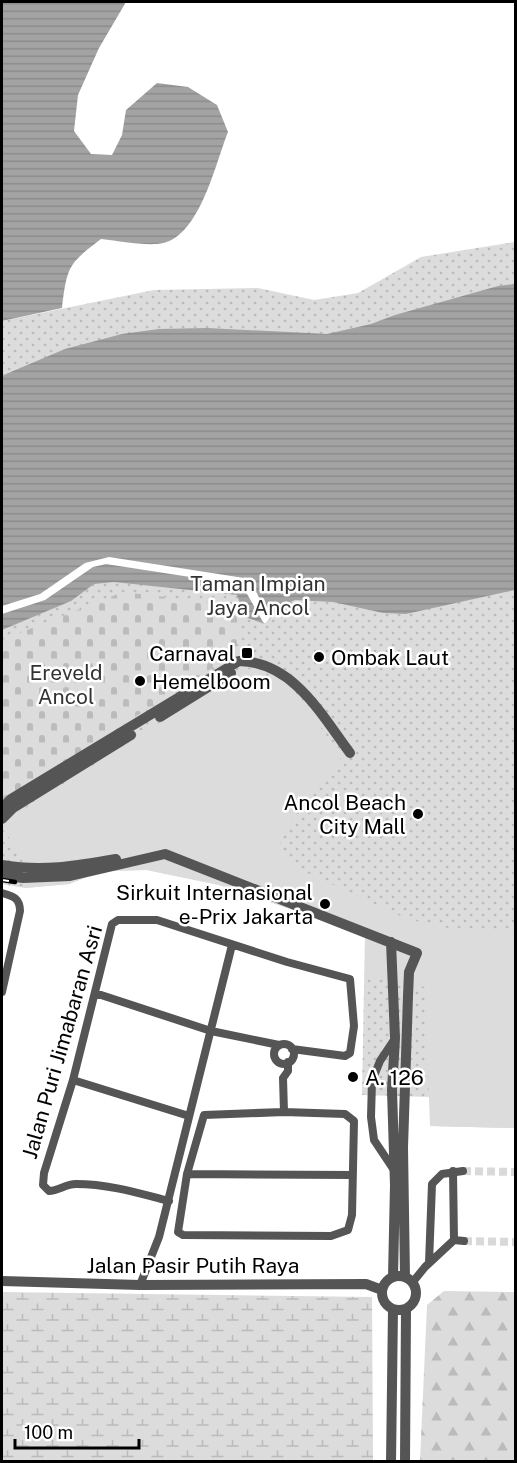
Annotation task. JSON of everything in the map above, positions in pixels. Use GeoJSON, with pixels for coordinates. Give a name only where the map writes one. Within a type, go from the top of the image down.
{"type":"FeatureCollection","features":[{"type":"Feature","properties":{"kind":"street"},"geometry":{"type":"LineString","coordinates":[[2,808],[11,799],[239,661],[269,666],[296,684],[312,701],[349,755],[292,688],[266,672],[251,667],[240,668],[37,792],[13,808],[2,819]]}},
{"type":"Feature","properties":{"kind":"street"},"geometry":{"type":"LineString","coordinates":[[2,875],[23,878],[70,876],[165,854],[417,953],[409,972],[403,1147],[409,1280],[416,1296],[406,1308],[405,1461]]}},
{"type":"Feature","properties":{"kind":"street"},"geometry":{"type":"LineString","coordinates":[[2,865],[24,869],[66,868],[121,858],[146,858]]}},
{"type":"Feature","properties":{"kind":"street"},"geometry":{"type":"LineString","coordinates":[[2,992],[20,911],[20,903],[5,894]]}},
{"type":"Feature","properties":{"kind":"street","name":"Jalan Puri Jimabaran Asri"},"geometry":{"type":"LineString","coordinates":[[169,1201],[105,1185],[67,1185],[58,1190],[49,1191],[43,1185],[44,1173],[74,1080],[111,927],[118,920],[157,920],[232,945],[350,979],[354,1026],[351,1050],[345,1056],[292,1049]]}},
{"type":"Feature","properties":{"kind":"street"},"geometry":{"type":"LineString","coordinates":[[391,942],[395,1038],[392,1090],[393,1277]]}},
{"type":"Feature","properties":{"kind":"street"},"geometry":{"type":"LineString","coordinates":[[140,1285],[159,1237],[169,1201],[232,945]]}},
{"type":"Feature","properties":{"kind":"street"},"geometry":{"type":"LineString","coordinates":[[95,993],[211,1030],[279,1045],[286,1044],[292,1049],[292,1058],[288,1062],[288,1071],[283,1078]]}},
{"type":"Feature","properties":{"kind":"street"},"geometry":{"type":"LineString","coordinates":[[394,995],[408,996]]}},
{"type":"Feature","properties":{"kind":"street"},"geometry":{"type":"LineString","coordinates":[[394,1171],[374,1140],[371,1117],[372,1081],[395,1038]]}},
{"type":"Feature","properties":{"kind":"street"},"geometry":{"type":"LineString","coordinates":[[279,1045],[274,1055],[283,1078],[284,1112]]}},
{"type":"Feature","properties":{"kind":"street"},"geometry":{"type":"LineString","coordinates":[[278,1062],[288,1062]]}},
{"type":"Feature","properties":{"kind":"street"},"geometry":{"type":"LineString","coordinates":[[74,1080],[189,1116]]}},
{"type":"Feature","properties":{"kind":"street"},"geometry":{"type":"LineString","coordinates":[[284,1112],[345,1114],[354,1121],[351,1226],[342,1234],[183,1235],[178,1231],[187,1174],[206,1114],[284,1112]]}},
{"type":"Feature","properties":{"kind":"street"},"geometry":{"type":"LineString","coordinates":[[409,1280],[429,1263],[454,1240],[458,1171],[442,1174],[432,1184],[429,1263]]}},
{"type":"Feature","properties":{"kind":"street"},"geometry":{"type":"LineString","coordinates":[[187,1174],[352,1175]]}},
{"type":"Feature","properties":{"kind":"street"},"geometry":{"type":"LineString","coordinates":[[454,1240],[464,1241]]}},
{"type":"Feature","properties":{"kind":"street"},"geometry":{"type":"LineString","coordinates":[[406,1308],[393,1309],[384,1302],[382,1290],[386,1282],[393,1277],[409,1280]]}},
{"type":"Feature","properties":{"kind":"street","name":"Jalan Pasir Putih Raya"},"geometry":{"type":"LineString","coordinates":[[2,1281],[140,1285],[366,1284],[382,1290]]}},
{"type":"Feature","properties":{"kind":"street"},"geometry":{"type":"LineString","coordinates":[[391,1461],[393,1309]]}},
{"type":"Feature","properties":{"kind":"green space","name":"Taman Impian Jaya Ancol"},"geometry":{"type":"Polygon","coordinates":[[[515,242],[515,1128],[430,1126],[430,1097],[362,1095],[365,934],[219,885],[147,870],[102,871],[69,884],[25,888],[2,884],[2,321],[154,290],[258,288],[314,300],[358,293],[421,257],[515,242]]]}},
{"type":"Feature","properties":{"kind":"green space","name":"Ereveld Ancol"},"geometry":{"type":"Polygon","coordinates":[[[123,592],[230,605],[240,624],[236,653],[2,801],[2,640],[123,592]]]}},
{"type":"Feature","properties":{"kind":"green space","name":"Sirkuit Internasional e-Prix Jakarta"},"geometry":{"type":"Polygon","coordinates":[[[246,668],[291,687],[342,757],[279,836],[281,849],[299,869],[407,919],[457,930],[515,932],[515,1128],[430,1126],[425,987],[365,977],[365,934],[219,885],[147,870],[102,871],[69,884],[25,888],[23,857],[2,828],[2,823],[246,668]]]}},
{"type":"Feature","properties":{"kind":"green space"},"geometry":{"type":"Polygon","coordinates":[[[444,1291],[515,1292],[515,1461],[420,1461],[427,1305],[444,1291]]]}},
{"type":"Feature","properties":{"kind":"green space"},"geometry":{"type":"Polygon","coordinates":[[[2,1292],[372,1297],[373,1461],[2,1461],[2,1292]]]}},
{"type":"Feature","properties":{"kind":"shaded area"},"geometry":{"type":"Polygon","coordinates":[[[2,2],[126,2],[99,48],[78,95],[74,131],[91,154],[112,155],[122,135],[126,110],[157,83],[188,87],[217,105],[228,132],[203,199],[184,230],[172,240],[157,244],[101,239],[75,261],[71,268],[62,308],[2,321],[2,2]]]}},
{"type":"Feature","properties":{"kind":"shaded area"},"geometry":{"type":"Polygon","coordinates":[[[515,284],[515,590],[406,614],[383,613],[333,602],[295,600],[282,606],[265,624],[245,617],[237,595],[114,582],[94,584],[71,601],[2,630],[2,377],[6,374],[65,349],[122,334],[159,329],[207,328],[327,334],[371,324],[498,286],[515,284]]]}},
{"type":"Feature","properties":{"kind":"pier"},"geometry":{"type":"Polygon","coordinates":[[[109,557],[244,578],[252,584],[270,618],[265,624],[263,622],[242,585],[106,564],[93,567],[45,600],[2,614],[2,606],[40,594],[85,563],[109,557]]]}},
{"type":"Feature","properties":{"kind":"tunnel"},"geometry":{"type":"LineString","coordinates":[[463,1171],[516,1172]]}},
{"type":"Feature","properties":{"kind":"tunnel"},"geometry":{"type":"LineString","coordinates":[[464,1241],[516,1242]]}},
{"type":"Feature","properties":{"kind":"railway"},"geometry":{"type":"LineString","coordinates":[[2,880],[15,882]]}},
{"type":"Feature","properties":{"kind":"place","name":"Carnaval"},"geometry":{"type":"Point","coordinates":[247,653]}},
{"type":"Feature","properties":{"kind":"place","name":"Ombak Laut"},"geometry":{"type":"Point","coordinates":[319,657]}},
{"type":"Feature","properties":{"kind":"place","name":"Hemelboom"},"geometry":{"type":"Point","coordinates":[140,681]}},
{"type":"Feature","properties":{"kind":"place","name":"Ancol Beach City Mall"},"geometry":{"type":"Point","coordinates":[418,814]}},
{"type":"Feature","properties":{"kind":"place","name":"Sirkuit Internasional e-Prix Jakarta"},"geometry":{"type":"Point","coordinates":[325,904]}},
{"type":"Feature","properties":{"kind":"place","name":"A. 126"},"geometry":{"type":"Point","coordinates":[353,1077]}}]}
